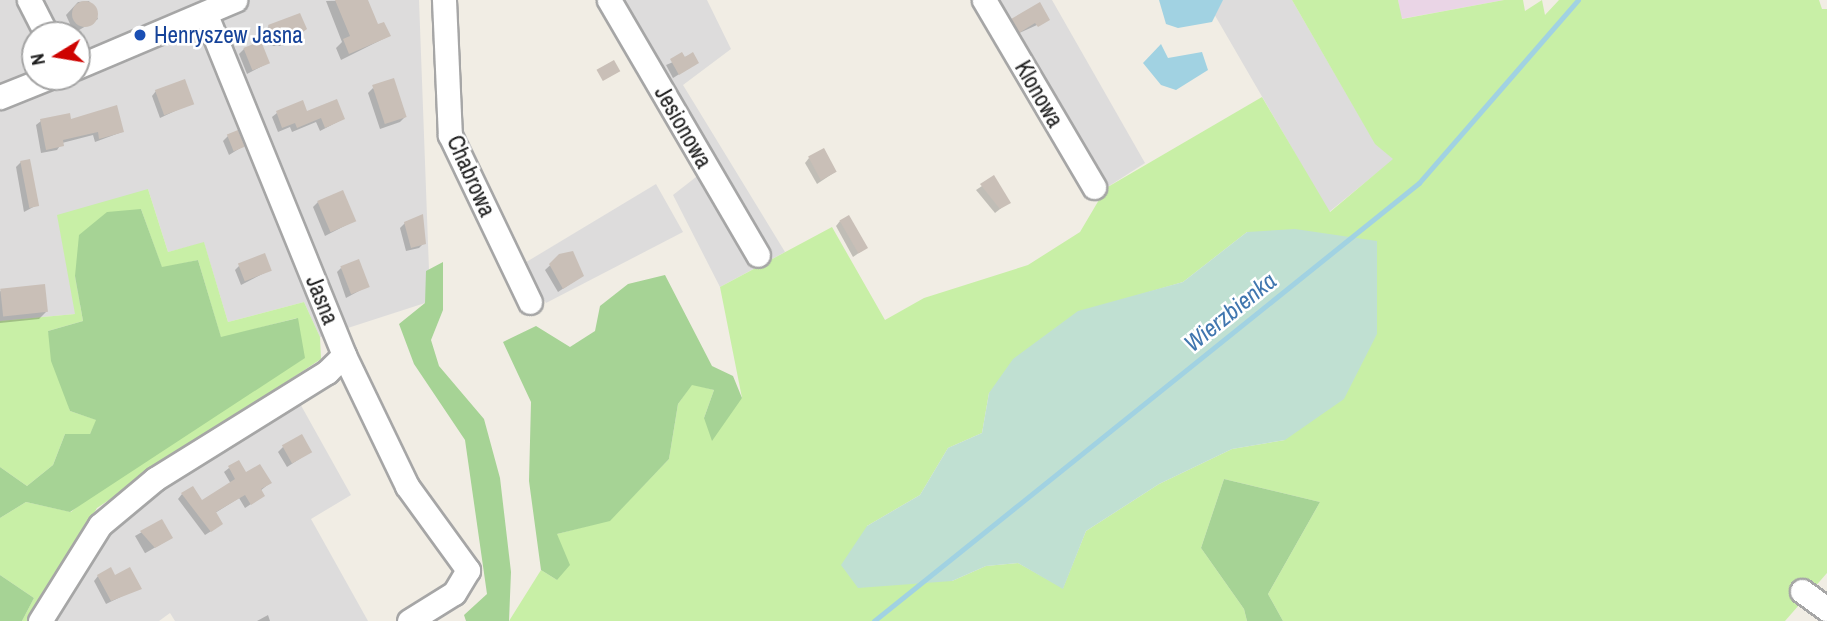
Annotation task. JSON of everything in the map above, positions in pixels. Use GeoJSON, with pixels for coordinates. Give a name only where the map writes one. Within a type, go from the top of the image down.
{"type":"FeatureCollection","features":[{"type":"Feature","properties":{"kind":"street"},"geometry":{"type":"LineString","coordinates":[[29,0],[40,21]]}},
{"type":"Feature","properties":{"kind":"street"},"geometry":{"type":"LineString","coordinates":[[91,60],[206,15],[235,0]]}},
{"type":"Feature","properties":{"kind":"street","name":"Chabrowa"},"geometry":{"type":"LineString","coordinates":[[444,0],[450,135],[530,302]]}},
{"type":"Feature","properties":{"kind":"street","name":"Jesionowa"},"geometry":{"type":"LineString","coordinates":[[609,0],[758,255]]}},
{"type":"Feature","properties":{"kind":"street","name":"Klonowa"},"geometry":{"type":"LineString","coordinates":[[984,0],[1094,187]]}},
{"type":"Feature","properties":{"kind":"street","name":"Jasna"},"geometry":{"type":"LineString","coordinates":[[206,15],[345,355],[407,486],[468,570],[454,593],[409,621]]}},
{"type":"Feature","properties":{"kind":"street"},"geometry":{"type":"LineString","coordinates":[[0,97],[21,89]]}},
{"type":"Feature","properties":{"kind":"street"},"geometry":{"type":"LineString","coordinates":[[40,621],[100,524],[155,479],[327,372],[345,355]]}},
{"type":"Feature","properties":{"kind":"street"},"geometry":{"type":"LineString","coordinates":[[1802,592],[1827,609]]}},
{"type":"Feature","properties":{"kind":"shaded area"},"geometry":{"type":"Polygon","coordinates":[[[0,0],[419,0],[429,270],[425,303],[320,337],[304,302],[228,322],[204,243],[168,252],[148,189],[75,314],[0,321],[0,0]]]}},
{"type":"Feature","properties":{"kind":"shaded area"},"geometry":{"type":"Polygon","coordinates":[[[602,0],[707,0],[731,49],[683,85],[785,252],[720,287],[673,195],[705,170],[602,0]]]}},
{"type":"Feature","properties":{"kind":"shaded area"},"geometry":{"type":"Polygon","coordinates":[[[995,0],[1052,0],[1145,163],[1106,188],[995,0]]]}},
{"type":"Feature","properties":{"kind":"shaded area"},"geometry":{"type":"Polygon","coordinates":[[[1206,0],[1292,0],[1375,143],[1394,159],[1329,212],[1206,0]]]}},
{"type":"Feature","properties":{"kind":"shaded area"},"geometry":{"type":"Polygon","coordinates":[[[1398,0],[1504,0],[1401,19],[1398,0]]]}},
{"type":"Feature","properties":{"kind":"shaded area"},"geometry":{"type":"Polygon","coordinates":[[[656,184],[683,232],[546,303],[523,264],[656,184]]]}},
{"type":"Feature","properties":{"kind":"shaded area"},"geometry":{"type":"Polygon","coordinates":[[[298,400],[351,495],[311,519],[368,621],[175,621],[170,613],[159,621],[46,621],[109,524],[298,400]]]}},
{"type":"Feature","properties":{"kind":"green space"},"geometry":{"type":"Polygon","coordinates":[[[1292,0],[1398,0],[1402,19],[1504,0],[1523,0],[1525,11],[1542,0],[1545,15],[1559,0],[1819,0],[1822,9],[1827,9],[1827,573],[1785,621],[1283,621],[1268,594],[1320,502],[1224,479],[1201,548],[1244,609],[1247,621],[509,621],[541,570],[557,580],[557,534],[610,520],[669,459],[678,404],[692,384],[714,390],[704,418],[742,398],[720,287],[832,227],[885,320],[924,298],[1028,265],[1080,232],[1106,188],[1262,97],[1330,212],[1393,159],[1375,144],[1292,0]],[[1247,232],[1183,282],[1135,296],[989,393],[982,433],[948,448],[920,495],[867,526],[952,581],[986,566],[1018,563],[1063,588],[1086,531],[1159,484],[1232,449],[1285,440],[1247,232]]]}},
{"type":"Feature","properties":{"kind":"green space"},"geometry":{"type":"Polygon","coordinates":[[[148,189],[168,252],[204,242],[228,322],[304,302],[320,337],[321,359],[97,508],[29,621],[22,621],[34,598],[0,575],[0,518],[26,502],[71,512],[297,318],[221,338],[198,260],[162,268],[141,209],[75,276],[83,321],[48,331],[70,411],[97,420],[90,434],[65,434],[53,465],[27,486],[0,467],[0,321],[75,314],[57,215],[148,189]]]}},
{"type":"Feature","properties":{"kind":"green space"},"geometry":{"type":"Polygon","coordinates":[[[141,209],[162,267],[198,260],[221,337],[298,318],[305,358],[70,512],[26,502],[0,518],[0,467],[27,486],[53,465],[65,434],[90,434],[96,420],[70,411],[51,361],[48,331],[83,321],[75,276],[79,235],[107,212],[141,209]]]}},
{"type":"Feature","properties":{"kind":"green space"},"geometry":{"type":"Polygon","coordinates":[[[1295,229],[1377,241],[1377,334],[1344,399],[1285,440],[1232,449],[1159,484],[1086,531],[1063,589],[1018,563],[986,566],[952,581],[858,588],[841,565],[867,526],[920,495],[948,448],[982,433],[989,393],[1013,359],[1078,311],[1183,282],[1247,232],[1295,229]]]}},
{"type":"Feature","properties":{"kind":"green space"},"geometry":{"type":"Polygon","coordinates":[[[443,262],[443,310],[431,340],[439,366],[484,419],[500,478],[511,572],[509,621],[466,621],[464,615],[487,594],[465,440],[414,364],[399,324],[425,303],[426,271],[443,262]]]}},
{"type":"Feature","properties":{"kind":"green space"},"geometry":{"type":"Polygon","coordinates":[[[665,275],[712,366],[733,376],[742,398],[712,441],[704,418],[714,390],[692,385],[678,404],[669,459],[610,521],[557,534],[570,565],[557,580],[541,570],[529,481],[531,402],[503,342],[536,326],[570,347],[595,331],[600,306],[628,284],[665,275]]]}},
{"type":"Feature","properties":{"kind":"green space"},"geometry":{"type":"Polygon","coordinates":[[[1224,479],[1320,502],[1268,594],[1283,621],[1247,621],[1244,609],[1201,548],[1224,479]]]}},
{"type":"Feature","properties":{"kind":"green space"},"geometry":{"type":"Polygon","coordinates":[[[0,575],[34,598],[22,621],[0,621],[0,575]]]}},
{"type":"Feature","properties":{"kind":"water"},"geometry":{"type":"Polygon","coordinates":[[[1159,0],[1223,0],[1212,22],[1178,28],[1166,24],[1159,0]]]}},
{"type":"Feature","properties":{"kind":"water"},"geometry":{"type":"Polygon","coordinates":[[[1161,44],[1168,58],[1202,52],[1208,70],[1176,90],[1161,85],[1143,63],[1161,44]]]}},
{"type":"Feature","properties":{"kind":"building"},"geometry":{"type":"Polygon","coordinates":[[[335,0],[368,0],[378,24],[384,22],[391,36],[349,54],[343,39],[350,36],[335,0]]]}},
{"type":"Feature","properties":{"kind":"building"},"geometry":{"type":"Polygon","coordinates":[[[80,2],[90,2],[97,9],[97,19],[91,25],[91,21],[73,19],[73,9],[80,2]]]}},
{"type":"Feature","properties":{"kind":"building"},"geometry":{"type":"Polygon","coordinates":[[[1040,2],[1050,20],[1038,27],[1035,23],[1019,33],[1011,19],[1040,2]]]}},
{"type":"Feature","properties":{"kind":"building"},"geometry":{"type":"Polygon","coordinates":[[[300,13],[307,29],[289,42],[275,42],[268,25],[300,13]]]}},
{"type":"Feature","properties":{"kind":"building"},"geometry":{"type":"Polygon","coordinates":[[[261,41],[270,63],[252,70],[243,48],[261,41]]]}},
{"type":"Feature","properties":{"kind":"building"},"geometry":{"type":"Polygon","coordinates":[[[682,52],[685,57],[693,52],[699,63],[679,75],[670,59],[682,52]]]}},
{"type":"Feature","properties":{"kind":"building"},"geometry":{"type":"Polygon","coordinates":[[[614,60],[620,71],[603,81],[597,70],[614,60]]]}},
{"type":"Feature","properties":{"kind":"building"},"geometry":{"type":"Polygon","coordinates":[[[394,78],[407,117],[385,124],[372,85],[394,78]]]}},
{"type":"Feature","properties":{"kind":"building"},"geometry":{"type":"Polygon","coordinates":[[[185,79],[194,104],[164,115],[155,90],[185,79]]]}},
{"type":"Feature","properties":{"kind":"building"},"geometry":{"type":"Polygon","coordinates":[[[337,99],[345,119],[325,128],[321,118],[297,128],[295,123],[282,128],[276,111],[303,100],[307,111],[337,99]]]}},
{"type":"Feature","properties":{"kind":"building"},"geometry":{"type":"Polygon","coordinates":[[[117,105],[124,132],[99,139],[98,132],[63,140],[64,146],[46,150],[40,119],[70,113],[71,119],[117,105]]]}},
{"type":"Feature","properties":{"kind":"building"},"geometry":{"type":"Polygon","coordinates":[[[238,130],[245,147],[234,151],[227,134],[238,130]]]}},
{"type":"Feature","properties":{"kind":"building"},"geometry":{"type":"Polygon","coordinates":[[[824,148],[837,172],[821,180],[808,156],[824,148]]]}},
{"type":"Feature","properties":{"kind":"building"},"geometry":{"type":"Polygon","coordinates":[[[30,159],[39,206],[29,208],[20,161],[30,159]]]}},
{"type":"Feature","properties":{"kind":"building"},"geometry":{"type":"Polygon","coordinates":[[[994,175],[1011,203],[1000,209],[980,184],[994,175]]]}},
{"type":"Feature","properties":{"kind":"building"},"geometry":{"type":"Polygon","coordinates":[[[343,190],[356,221],[331,232],[317,201],[343,190]]]}},
{"type":"Feature","properties":{"kind":"building"},"geometry":{"type":"Polygon","coordinates":[[[423,214],[426,244],[411,248],[404,222],[423,214]]]}},
{"type":"Feature","properties":{"kind":"building"},"geometry":{"type":"Polygon","coordinates":[[[849,215],[868,248],[858,253],[839,220],[849,215]]]}},
{"type":"Feature","properties":{"kind":"building"},"geometry":{"type":"Polygon","coordinates":[[[573,251],[584,276],[563,289],[549,264],[559,254],[573,251]]]}},
{"type":"Feature","properties":{"kind":"building"},"geometry":{"type":"Polygon","coordinates":[[[265,253],[272,271],[245,281],[238,263],[265,253]]]}},
{"type":"Feature","properties":{"kind":"building"},"geometry":{"type":"Polygon","coordinates":[[[359,259],[370,287],[351,294],[340,266],[359,259]]]}},
{"type":"Feature","properties":{"kind":"building"},"geometry":{"type":"Polygon","coordinates":[[[45,284],[48,312],[3,317],[0,289],[45,284]]]}},
{"type":"Feature","properties":{"kind":"building"},"geometry":{"type":"Polygon","coordinates":[[[302,434],[312,452],[292,464],[282,445],[302,434]]]}},
{"type":"Feature","properties":{"kind":"building"},"geometry":{"type":"Polygon","coordinates":[[[239,460],[246,472],[260,464],[272,483],[261,489],[265,496],[251,505],[245,495],[216,512],[223,524],[211,532],[181,493],[193,486],[202,500],[235,479],[228,466],[239,460]]]}},
{"type":"Feature","properties":{"kind":"building"},"geometry":{"type":"Polygon","coordinates":[[[162,519],[173,538],[155,548],[140,531],[162,519]]]}},
{"type":"Feature","properties":{"kind":"building"},"geometry":{"type":"Polygon","coordinates":[[[111,567],[115,575],[130,567],[142,589],[111,601],[97,575],[111,567]]]}},
{"type":"Feature","properties":{"kind":"waterway","name":"Wierzbienka"},"geometry":{"type":"LineString","coordinates":[[874,621],[1419,183],[1578,0]]}},
{"type":"Feature","properties":{"kind":"place","name":"Henryszew Jasna"},"geometry":{"type":"Point","coordinates":[140,35]}}]}
